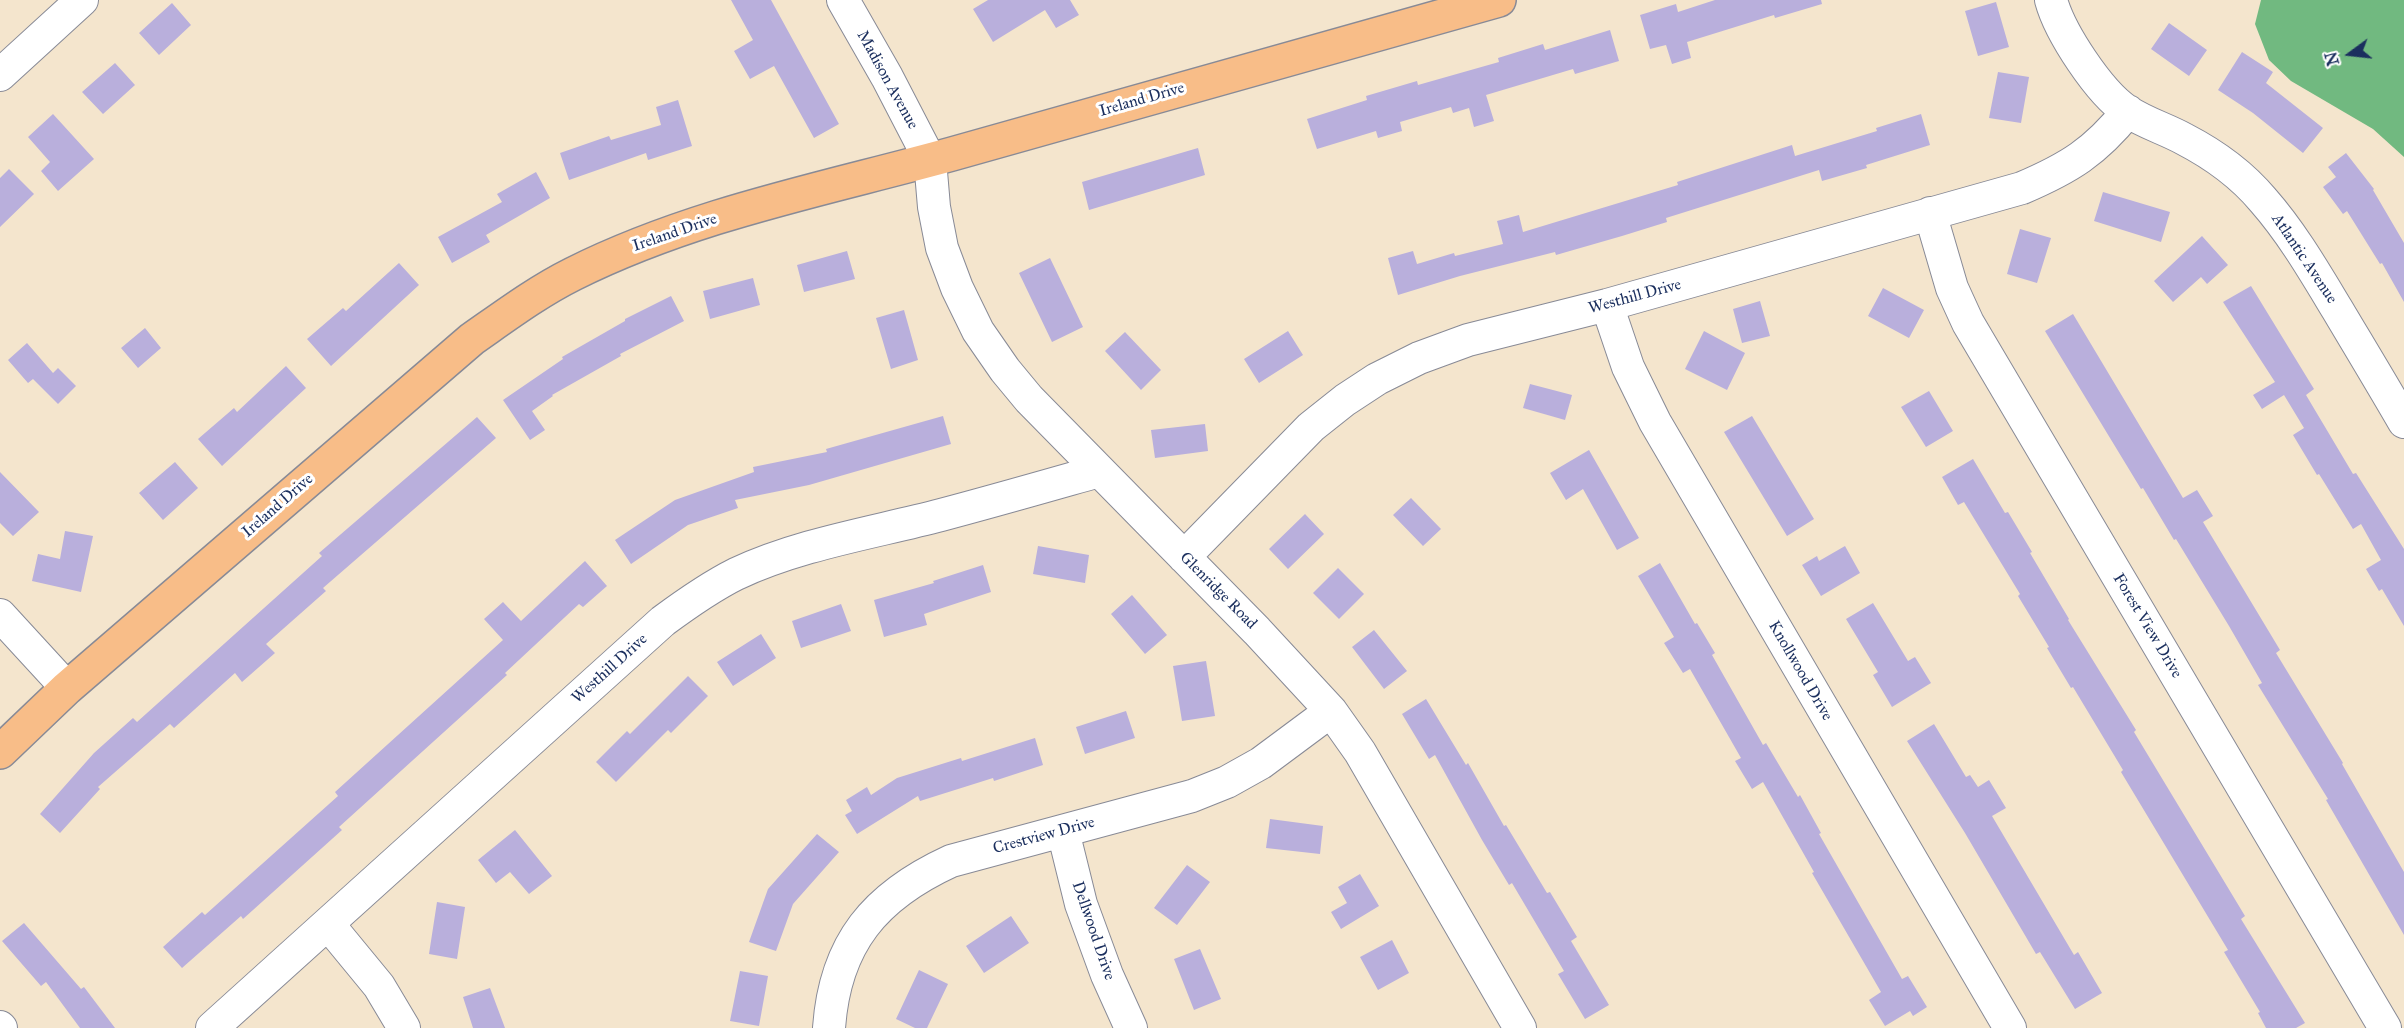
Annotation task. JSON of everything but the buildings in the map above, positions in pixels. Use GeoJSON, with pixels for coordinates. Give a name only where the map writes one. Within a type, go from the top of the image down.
{"type":"FeatureCollection","features":[{"type":"Feature","properties":{"kind":"main road","name":"Ireland Drive"},"geometry":{"type":"LineString","coordinates":[[0,752],[67,688],[472,339],[523,303],[572,275],[623,251],[704,222],[808,190],[930,160],[1499,0]]}},
{"type":"Feature","properties":{"kind":"street"},"geometry":{"type":"LineString","coordinates":[[0,75],[82,0]]}},
{"type":"Feature","properties":{"kind":"street","name":"Madison Avenue"},"geometry":{"type":"LineString","coordinates":[[843,0],[887,77],[930,160]]}},
{"type":"Feature","properties":{"kind":"street","name":"Atlantic Avenue"},"geometry":{"type":"LineString","coordinates":[[2050,0],[2076,52],[2101,86],[2128,111],[2184,138],[2212,155],[2263,199],[2305,256],[2404,422]]}},
{"type":"Feature","properties":{"kind":"street","name":"Westhill Drive"},"geometry":{"type":"LineString","coordinates":[[1184,557],[1311,427],[1345,400],[1377,379],[1419,358],[1468,340],[1607,305],[2022,188],[2058,173],[2099,144],[2128,111]]}},
{"type":"Feature","properties":{"kind":"street","name":"Glenridge Road"},"geometry":{"type":"LineString","coordinates":[[930,160],[934,207],[942,248],[957,288],[978,331],[1029,399],[1331,711],[1360,752],[1520,1028]]}},
{"type":"Feature","properties":{"kind":"street","name":"Forest View Drive"},"geometry":{"type":"LineString","coordinates":[[1930,213],[1953,288],[1968,323],[2385,1028]]}},
{"type":"Feature","properties":{"kind":"street","name":"Knollwood Drive"},"geometry":{"type":"LineString","coordinates":[[1607,305],[1628,367],[1655,422],[2010,1028]]}},
{"type":"Feature","properties":{"kind":"street","name":"Westhill Drive"},"geometry":{"type":"LineString","coordinates":[[212,1028],[663,621],[698,596],[735,575],[778,557],[1099,471]]}},
{"type":"Feature","properties":{"kind":"street"},"geometry":{"type":"LineString","coordinates":[[0,615],[67,688]]}},
{"type":"Feature","properties":{"kind":"street","name":"Crestview Drive"},"geometry":{"type":"LineString","coordinates":[[829,1028],[831,1002],[837,975],[851,945],[867,921],[890,897],[920,875],[951,861],[1192,796],[1227,782],[1261,763],[1331,711]]}},
{"type":"Feature","properties":{"kind":"street","name":"Dellwood Drive"},"geometry":{"type":"LineString","coordinates":[[1063,831],[1081,904],[1107,975],[1131,1028]]}},
{"type":"Feature","properties":{"kind":"street"},"geometry":{"type":"LineString","coordinates":[[328,924],[379,986],[404,1028]]}},
{"type":"Feature","properties":{"kind":"green space"},"geometry":{"type":"Polygon","coordinates":[[[2261,0],[2404,0],[2404,157],[2373,129],[2291,81],[2269,60],[2255,24],[2261,0]]]}}]}
